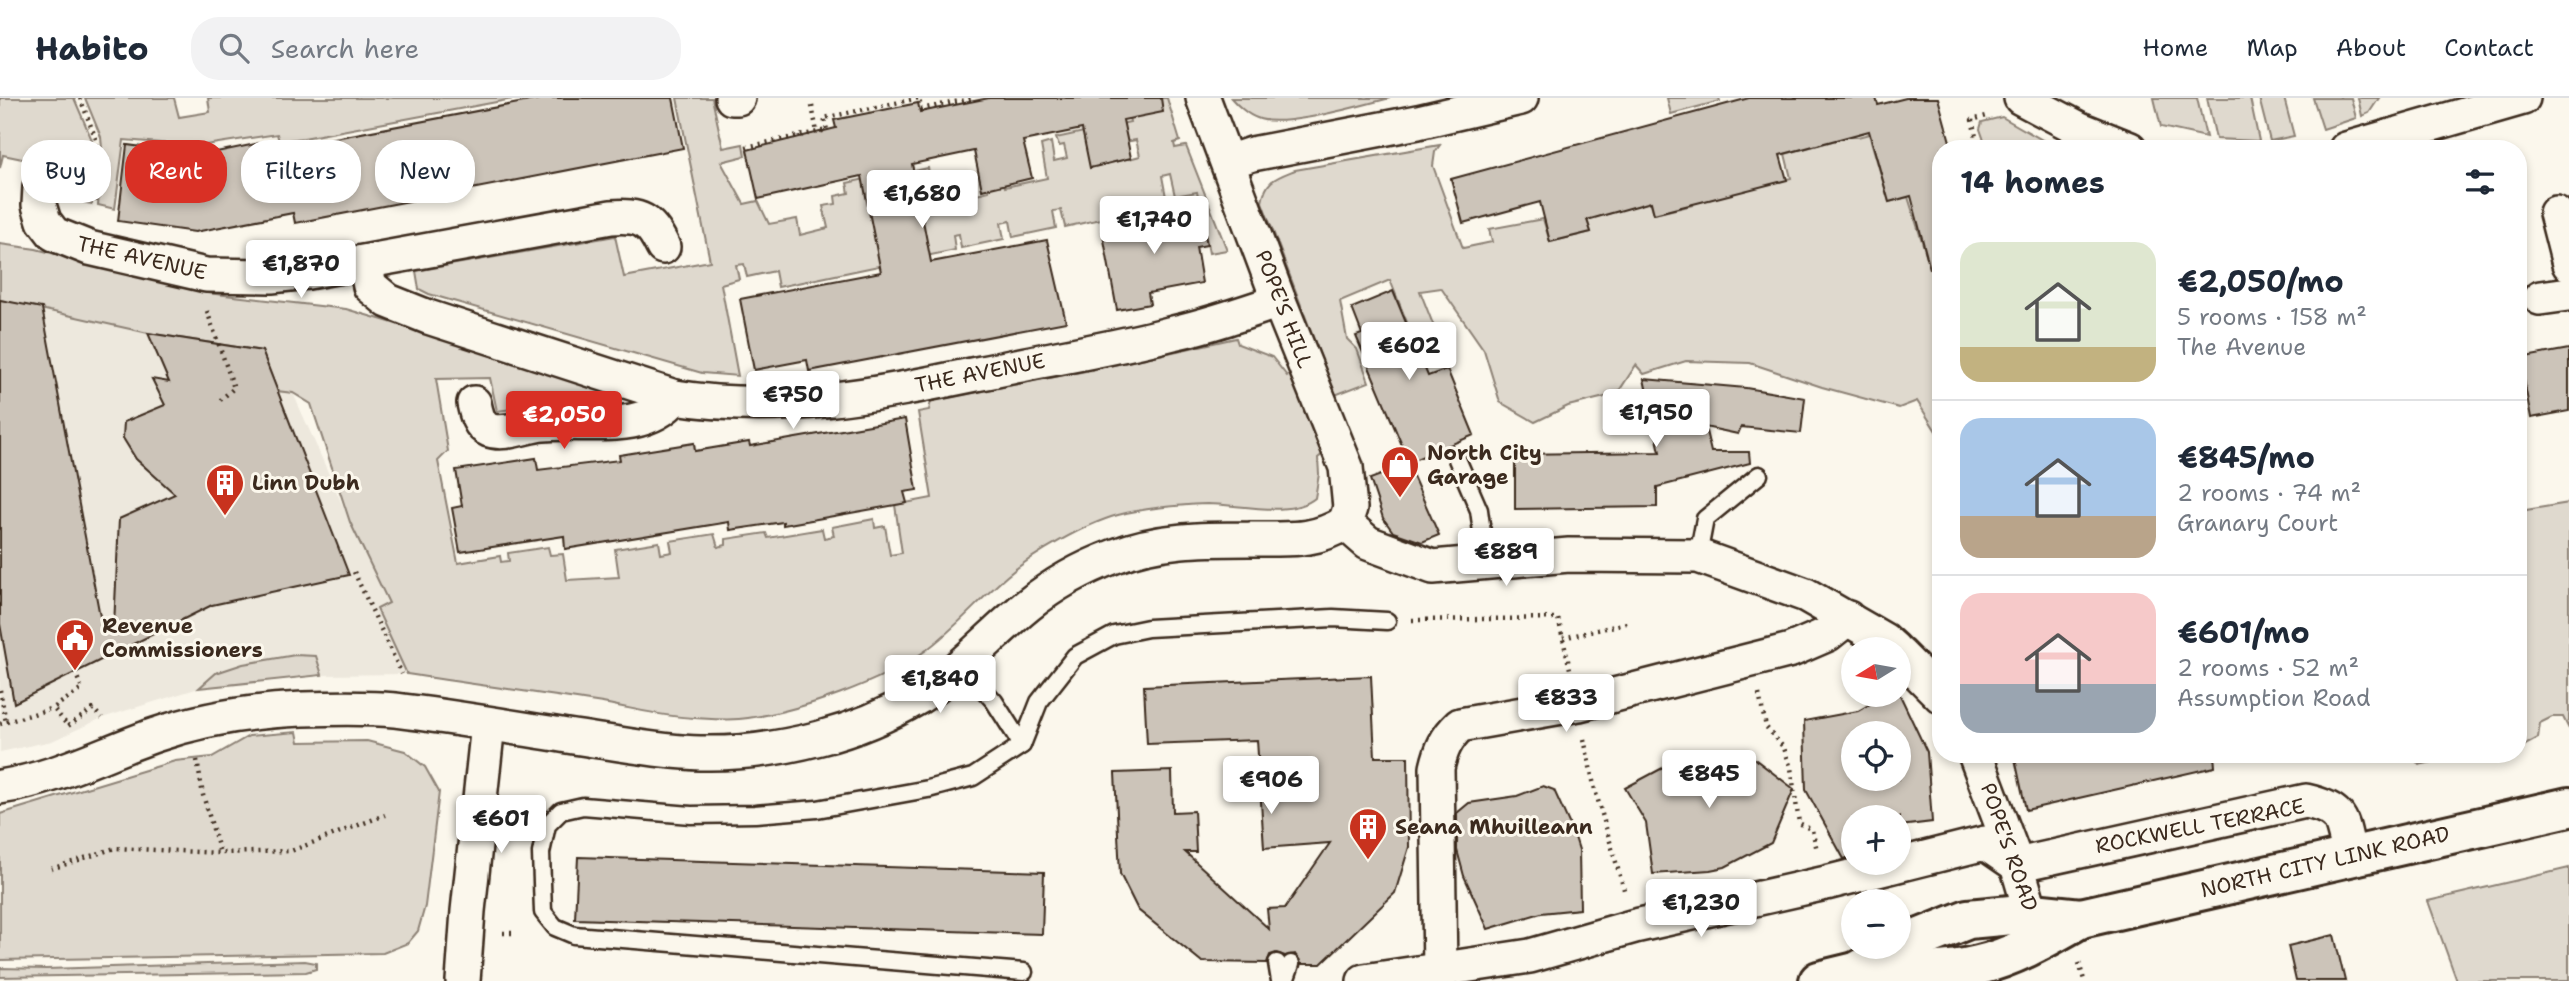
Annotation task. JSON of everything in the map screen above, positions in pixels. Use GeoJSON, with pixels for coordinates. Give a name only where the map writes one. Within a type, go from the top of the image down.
{"type":"FeatureCollection","features":[{"type":"Feature","properties":{"kind":"highway","name":"NORTH CITY LINK ROAD"},"geometry":{"type":"LineString","coordinates":[[1819,981],[1856,972],[1908,943],[1968,919],[2036,927],[2569,807]]}},
{"type":"Feature","properties":{"kind":"street"},"geometry":{"type":"LineString","coordinates":[[732,98],[738,98]]}},
{"type":"Feature","properties":{"kind":"street","name":"POPE'S HILL"},"geometry":{"type":"LineString","coordinates":[[1203,98],[1279,301],[1346,467],[1350,508],[1345,523]]}},
{"type":"Feature","properties":{"kind":"street"},"geometry":{"type":"LineString","coordinates":[[1228,162],[1252,154],[1418,122],[1521,98]]}},
{"type":"Feature","properties":{"kind":"street"},"geometry":{"type":"LineString","coordinates":[[2365,140],[2425,112],[2523,98]]}},
{"type":"Feature","properties":{"kind":"street"},"geometry":{"type":"LineString","coordinates":[[2008,103],[2108,140]]}},
{"type":"Feature","properties":{"kind":"street","name":"THE AVENUE"},"geometry":{"type":"LineString","coordinates":[[39,203],[44,220],[54,234],[89,247],[206,275],[271,276],[365,263],[632,215],[656,232],[663,247]]}},
{"type":"Feature","properties":{"kind":"street"},"geometry":{"type":"LineString","coordinates":[[2556,213],[2569,264]]}},
{"type":"Feature","properties":{"kind":"street","name":"THE AVENUE"},"geometry":{"type":"LineString","coordinates":[[365,263],[370,286],[388,300],[428,317],[675,397],[716,404],[765,405],[827,401],[921,385],[1172,334],[1279,301]]}},
{"type":"Feature","properties":{"kind":"street"},"geometry":{"type":"LineString","coordinates":[[474,403],[478,420],[488,430],[502,431],[543,424],[618,423],[649,417],[666,409],[675,397]]}},
{"type":"Feature","properties":{"kind":"street"},"geometry":{"type":"LineString","coordinates":[[0,787],[31,783],[56,775],[158,734],[206,721],[298,709],[392,710],[701,753],[764,748],[822,737],[886,715],[921,695],[961,665],[1027,606],[1086,567],[1152,545],[1195,540],[1298,540],[1330,532],[1345,523],[1368,543],[1433,567],[1569,555],[1699,555],[1806,594],[1879,637]]}},
{"type":"Feature","properties":{"kind":"street"},"geometry":{"type":"LineString","coordinates":[[1440,971],[1437,768],[1442,747],[1460,725],[1578,704],[1791,650],[1828,634],[1848,618]]}},
{"type":"Feature","properties":{"kind":"street"},"geometry":{"type":"LineString","coordinates":[[1911,666],[1932,687]]}},
{"type":"Feature","properties":{"kind":"street"},"geometry":{"type":"LineString","coordinates":[[463,981],[469,897],[488,723]]}},
{"type":"Feature","properties":{"kind":"street","name":"POPE'S ROAD"},"geometry":{"type":"LineString","coordinates":[[1978,763],[2017,864],[2036,927]]}},
{"type":"Feature","properties":{"kind":"street","name":"ROCKWELL TERRACE"},"geometry":{"type":"LineString","coordinates":[[2017,864],[2306,801],[2333,809],[2340,818],[2350,857]]}},
{"type":"Feature","properties":{"kind":"street"},"geometry":{"type":"LineString","coordinates":[[1378,979],[1530,956],[1635,926],[1826,883],[1985,843],[2017,864]]}},
{"type":"Feature","properties":{"kind":"lane"},"geometry":{"type":"LineString","coordinates":[[1457,459],[1479,510],[1486,562]]}},
{"type":"Feature","properties":{"kind":"lane"},"geometry":{"type":"LineString","coordinates":[[1699,555],[1705,519],[1759,475]]}},
{"type":"Feature","properties":{"kind":"lane"},"geometry":{"type":"LineString","coordinates":[[1024,972],[574,934],[555,927],[543,912],[541,853],[547,825],[561,811],[583,806],[691,815],[755,814],[817,809],[928,789],[973,777],[1022,745],[1039,702],[1075,656],[1114,635],[1148,628],[1305,620],[1387,621]]}},
{"type":"Feature","properties":{"kind":"lane"},"geometry":{"type":"LineString","coordinates":[[961,665],[994,701],[1022,745]]}},
{"type":"Feature","properties":{"kind":"lane"},"geometry":{"type":"LineString","coordinates":[[1283,981],[1284,964]]}},
{"type":"Feature","properties":{"kind":"path"},"geometry":{"type":"LineString","coordinates":[[80,98],[96,139],[95,204]]}},
{"type":"Feature","properties":{"kind":"path"},"geometry":{"type":"LineString","coordinates":[[746,147],[827,130],[824,118],[919,98],[921,109],[974,98]]}},
{"type":"Feature","properties":{"kind":"path"},"geometry":{"type":"LineString","coordinates":[[1977,140],[1972,120],[1993,114],[2008,103]]}},
{"type":"Feature","properties":{"kind":"path"},"geometry":{"type":"LineString","coordinates":[[812,106],[817,132]]}},
{"type":"Feature","properties":{"kind":"path"},"geometry":{"type":"LineString","coordinates":[[204,302],[234,388],[218,403]]}},
{"type":"Feature","properties":{"kind":"path"},"geometry":{"type":"LineString","coordinates":[[354,572],[402,673]]}},
{"type":"Feature","properties":{"kind":"path"},"geometry":{"type":"LineString","coordinates":[[1387,621],[1558,618]]}},
{"type":"Feature","properties":{"kind":"path"},"geometry":{"type":"LineString","coordinates":[[1563,638],[1626,623]]}},
{"type":"Feature","properties":{"kind":"path"},"geometry":{"type":"LineString","coordinates":[[0,724],[53,708],[82,688],[75,672]]}},
{"type":"Feature","properties":{"kind":"path"},"geometry":{"type":"LineString","coordinates":[[0,690],[6,722]]}},
{"type":"Feature","properties":{"kind":"path"},"geometry":{"type":"LineString","coordinates":[[53,708],[68,726],[90,711]]}},
{"type":"Feature","properties":{"kind":"path"},"geometry":{"type":"LineString","coordinates":[[1766,727],[1784,748],[1791,768],[1799,823],[1811,830],[1826,883]]}},
{"type":"Feature","properties":{"kind":"path"},"geometry":{"type":"LineString","coordinates":[[197,759],[203,795],[220,853]]}},
{"type":"Feature","properties":{"kind":"path"},"geometry":{"type":"LineString","coordinates":[[1595,790],[1635,926]]}},
{"type":"Feature","properties":{"kind":"path"},"geometry":{"type":"LineString","coordinates":[[51,869],[115,848],[220,853],[291,851],[385,815]]}},
{"type":"Feature","properties":{"kind":"path"},"geometry":{"type":"LineString","coordinates":[[503,933],[514,933]]}},
{"type":"Feature","properties":{"kind":"shaded area"},"geometry":{"type":"Polygon","coordinates":[[[0,98],[74,98],[92,140],[21,140],[21,159],[3,155],[0,168],[0,98]]]}},
{"type":"Feature","properties":{"kind":"shaded area"},"geometry":{"type":"Polygon","coordinates":[[[85,98],[174,98],[179,117],[210,112],[208,98],[518,98],[287,140],[279,140],[277,134],[227,142],[124,140],[115,209],[98,205],[111,203],[111,140],[101,140],[85,98]]]}},
{"type":"Feature","properties":{"kind":"shaded area"},"geometry":{"type":"Polygon","coordinates":[[[677,98],[712,98],[723,148],[743,144],[745,156],[721,162],[744,204],[758,201],[769,224],[797,219],[800,235],[828,228],[823,206],[836,204],[835,196],[849,193],[847,183],[865,179],[871,219],[901,174],[928,168],[935,204],[989,191],[982,155],[998,152],[1005,187],[1047,178],[1041,145],[1051,142],[1054,161],[1067,158],[1064,145],[1059,146],[1056,138],[1130,122],[1125,98],[1167,98],[1180,141],[1174,143],[1175,148],[1186,146],[1227,250],[1209,253],[1197,192],[1175,196],[1170,174],[1162,176],[1166,197],[1147,201],[1148,210],[1121,216],[1117,196],[1107,198],[1110,217],[1065,227],[1061,210],[1053,211],[1056,228],[1013,237],[1010,221],[1001,223],[1004,239],[961,248],[959,234],[953,235],[955,250],[778,287],[775,271],[747,277],[744,264],[736,265],[739,279],[721,284],[738,376],[702,373],[429,294],[419,289],[416,271],[615,236],[624,277],[710,261],[677,98]],[[1136,140],[1125,142],[1129,159],[1140,156],[1136,140]]]}},
{"type":"Feature","properties":{"kind":"shaded area"},"geometry":{"type":"Polygon","coordinates":[[[1231,98],[1390,98],[1322,115],[1269,121],[1250,115],[1231,98]]]}},
{"type":"Feature","properties":{"kind":"shaded area"},"geometry":{"type":"Polygon","coordinates":[[[1667,98],[1719,98],[1720,101],[1671,114],[1667,98]]]}},
{"type":"Feature","properties":{"kind":"shaded area"},"geometry":{"type":"Polygon","coordinates":[[[2154,98],[2197,98],[2206,137],[2161,127],[2154,98]]]}},
{"type":"Feature","properties":{"kind":"shaded area"},"geometry":{"type":"Polygon","coordinates":[[[2207,98],[2250,98],[2259,140],[2216,139],[2207,98]]]}},
{"type":"Feature","properties":{"kind":"shaded area"},"geometry":{"type":"Polygon","coordinates":[[[2259,98],[2284,98],[2294,136],[2270,140],[2259,98]]]}},
{"type":"Feature","properties":{"kind":"shaded area"},"geometry":{"type":"Polygon","coordinates":[[[2313,98],[2351,98],[2356,118],[2323,129],[2313,98]]]}},
{"type":"Feature","properties":{"kind":"shaded area"},"geometry":{"type":"Polygon","coordinates":[[[2358,98],[2379,98],[2369,113],[2362,116],[2358,98]]]}},
{"type":"Feature","properties":{"kind":"shaded area"},"geometry":{"type":"Polygon","coordinates":[[[2002,117],[2042,140],[1984,140],[1980,129],[1982,122],[2002,117]]]}},
{"type":"Feature","properties":{"kind":"shaded area"},"geometry":{"type":"Polygon","coordinates":[[[1869,134],[1889,202],[1908,197],[1927,257],[1932,256],[1932,425],[1917,401],[1899,408],[1822,387],[1750,363],[1686,361],[1644,374],[1636,365],[1617,394],[1568,406],[1535,422],[1500,402],[1484,350],[1441,288],[1420,291],[1447,360],[1425,367],[1390,280],[1340,301],[1347,339],[1357,349],[1369,382],[1335,395],[1262,202],[1272,181],[1295,170],[1440,145],[1435,152],[1433,166],[1463,248],[1492,242],[1489,229],[1543,219],[1550,242],[1591,232],[1587,219],[1619,211],[1614,191],[1650,200],[1654,214],[1693,205],[1690,189],[1749,189],[1791,178],[1785,154],[1851,136],[1869,134]]]}},
{"type":"Feature","properties":{"kind":"shaded area"},"geometry":{"type":"Polygon","coordinates":[[[0,244],[36,249],[207,293],[346,309],[507,357],[619,397],[619,403],[611,406],[545,405],[497,411],[490,378],[436,379],[448,451],[438,461],[458,563],[500,556],[501,562],[509,561],[508,553],[548,547],[550,555],[563,554],[567,580],[619,577],[615,549],[659,542],[661,554],[672,552],[670,541],[714,534],[718,547],[726,545],[726,539],[766,533],[768,538],[822,529],[824,538],[834,536],[832,527],[874,519],[875,528],[885,526],[890,555],[902,553],[895,505],[932,498],[918,412],[929,410],[931,401],[1236,338],[1238,344],[1272,357],[1287,376],[1293,372],[1324,453],[1318,458],[1319,474],[1315,498],[1305,504],[1278,509],[1207,504],[1162,507],[1118,515],[1075,532],[1018,567],[925,651],[887,674],[840,694],[792,709],[748,718],[722,720],[670,716],[596,702],[407,674],[377,609],[389,603],[350,522],[311,404],[293,393],[277,391],[262,351],[148,333],[0,300],[0,244]]]}},
{"type":"Feature","properties":{"kind":"shaded area"},"geometry":{"type":"Polygon","coordinates":[[[0,300],[148,333],[262,351],[293,393],[389,604],[378,610],[407,674],[322,675],[199,688],[102,718],[52,741],[0,752],[0,300]]]}},
{"type":"Feature","properties":{"kind":"shaded area"},"geometry":{"type":"Polygon","coordinates":[[[2569,503],[2569,729],[2563,717],[2552,717],[2540,723],[2538,738],[2527,744],[2527,510],[2569,503]]]}},
{"type":"Feature","properties":{"kind":"shaded area"},"geometry":{"type":"Polygon","coordinates":[[[295,655],[316,656],[322,675],[199,688],[216,673],[243,664],[295,655]]]}},
{"type":"Feature","properties":{"kind":"shaded area"},"geometry":{"type":"Polygon","coordinates":[[[297,732],[299,742],[367,741],[405,751],[425,767],[439,792],[425,906],[418,931],[408,943],[383,953],[0,960],[0,814],[175,761],[212,757],[249,736],[297,732]]]}},
{"type":"Feature","properties":{"kind":"shaded area"},"geometry":{"type":"Polygon","coordinates":[[[2569,868],[2569,981],[2457,981],[2428,901],[2569,868]]]}},
{"type":"Feature","properties":{"kind":"shaded area"},"geometry":{"type":"Polygon","coordinates":[[[305,961],[316,963],[316,969],[306,972],[0,977],[0,968],[305,961]]]}},
{"type":"Feature","properties":{"kind":"building"},"geometry":{"type":"Polygon","coordinates":[[[545,98],[673,98],[683,148],[475,188],[475,140],[375,140],[375,203],[398,203],[295,223],[293,213],[195,232],[118,221],[125,162],[125,203],[227,203],[227,150],[241,147],[241,203],[361,203],[361,140],[324,140],[545,98]]]}},
{"type":"Feature","properties":{"kind":"building"},"geometry":{"type":"Polygon","coordinates":[[[989,98],[1161,98],[1163,112],[1123,120],[1131,158],[1090,168],[1082,129],[1023,141],[1032,178],[982,190],[974,151],[912,164],[931,262],[1047,240],[1066,322],[809,371],[807,360],[754,370],[740,299],[881,272],[862,176],[758,199],[747,150],[836,128],[834,120],[918,103],[920,112],[989,98]]]}},
{"type":"Feature","properties":{"kind":"building"},"geometry":{"type":"Polygon","coordinates":[[[1749,98],[1876,98],[1878,105],[1906,98],[1938,98],[1950,140],[1932,140],[1930,269],[1911,196],[1889,202],[1869,131],[1780,155],[1787,180],[1654,214],[1651,202],[1587,220],[1591,232],[1550,242],[1540,202],[1463,223],[1451,179],[1749,98]]]}},
{"type":"Feature","properties":{"kind":"building"},"geometry":{"type":"Polygon","coordinates":[[[1200,209],[1207,245],[1196,247],[1202,283],[1148,293],[1150,304],[1117,310],[1102,229],[1200,209]]]}},
{"type":"Feature","properties":{"kind":"building"},"geometry":{"type":"Polygon","coordinates":[[[1393,291],[1428,376],[1447,369],[1474,435],[1409,462],[1356,336],[1362,334],[1352,308],[1393,291]]]}},
{"type":"Feature","properties":{"kind":"building","name":"Linn Dubh"},"geometry":{"type":"Polygon","coordinates":[[[0,300],[42,308],[102,627],[114,626],[119,519],[175,494],[136,459],[123,438],[124,422],[165,405],[152,379],[169,382],[148,333],[262,351],[349,575],[212,605],[14,703],[0,624],[0,300]]]}},
{"type":"Feature","properties":{"kind":"building"},"geometry":{"type":"Polygon","coordinates":[[[2569,349],[2569,411],[2531,418],[2527,396],[2527,357],[2569,349]]]}},
{"type":"Feature","properties":{"kind":"building"},"geometry":{"type":"Polygon","coordinates":[[[1644,379],[1746,388],[1805,398],[1801,433],[1741,427],[1738,434],[1705,427],[1711,452],[1749,452],[1750,463],[1657,487],[1657,507],[1515,509],[1515,454],[1660,452],[1644,379]]]}},
{"type":"Feature","properties":{"kind":"building"},"geometry":{"type":"Polygon","coordinates":[[[905,419],[917,490],[904,492],[907,503],[783,525],[783,522],[730,530],[729,522],[565,549],[564,536],[460,552],[452,508],[462,506],[456,470],[536,458],[538,470],[620,460],[619,455],[694,443],[695,451],[749,442],[750,446],[905,419]]]}},
{"type":"Feature","properties":{"kind":"building","name":"North City Garage"},"geometry":{"type":"Polygon","coordinates":[[[1408,465],[1439,535],[1422,542],[1393,532],[1383,518],[1370,479],[1408,465]]]}},
{"type":"Feature","properties":{"kind":"building"},"geometry":{"type":"Polygon","coordinates":[[[1371,676],[1375,757],[1408,757],[1409,847],[1395,893],[1321,964],[1301,964],[1295,954],[1285,956],[1276,953],[1270,955],[1267,963],[1202,962],[1138,910],[1120,874],[1115,773],[1172,771],[1173,812],[1194,811],[1196,852],[1185,852],[1269,929],[1267,909],[1285,908],[1330,843],[1264,848],[1257,740],[1147,744],[1144,686],[1371,676]]]}},
{"type":"Feature","properties":{"kind":"building"},"geometry":{"type":"Polygon","coordinates":[[[1865,707],[1906,707],[1927,752],[1932,822],[1911,825],[1911,805],[1841,805],[1841,854],[1806,790],[1804,721],[1858,711],[1865,707]]]}},
{"type":"Feature","properties":{"kind":"building"},"geometry":{"type":"Polygon","coordinates":[[[1743,750],[1794,789],[1771,843],[1725,867],[1653,874],[1646,823],[1625,788],[1687,755],[1743,750]]]}},
{"type":"Feature","properties":{"kind":"building"},"geometry":{"type":"Polygon","coordinates":[[[2016,763],[2215,763],[2215,767],[2026,810],[2016,763]]]}},
{"type":"Feature","properties":{"kind":"building"},"geometry":{"type":"Polygon","coordinates":[[[1543,786],[1554,790],[1579,850],[1580,909],[1541,913],[1488,929],[1464,876],[1457,850],[1457,813],[1469,803],[1517,796],[1543,786]]]}},
{"type":"Feature","properties":{"kind":"building"},"geometry":{"type":"Polygon","coordinates":[[[578,857],[1044,872],[1042,934],[575,919],[578,857]]]}},
{"type":"Feature","properties":{"kind":"building"},"geometry":{"type":"Polygon","coordinates":[[[2334,935],[2345,981],[2296,981],[2288,946],[2334,935]]]}},
{"type":"Feature","properties":{"kind":"place","name":"North City Garage"},"geometry":{"type":"Point","coordinates":[1400,499]}},
{"type":"Feature","properties":{"kind":"place","name":"Linn Dubh"},"geometry":{"type":"Point","coordinates":[225,517]}},
{"type":"Feature","properties":{"kind":"place","name":"Revenue Commissioners"},"geometry":{"type":"Point","coordinates":[75,672]}},
{"type":"Feature","properties":{"kind":"place","name":"Seana Mhuilleann"},"geometry":{"type":"Point","coordinates":[1368,861]}}]}
